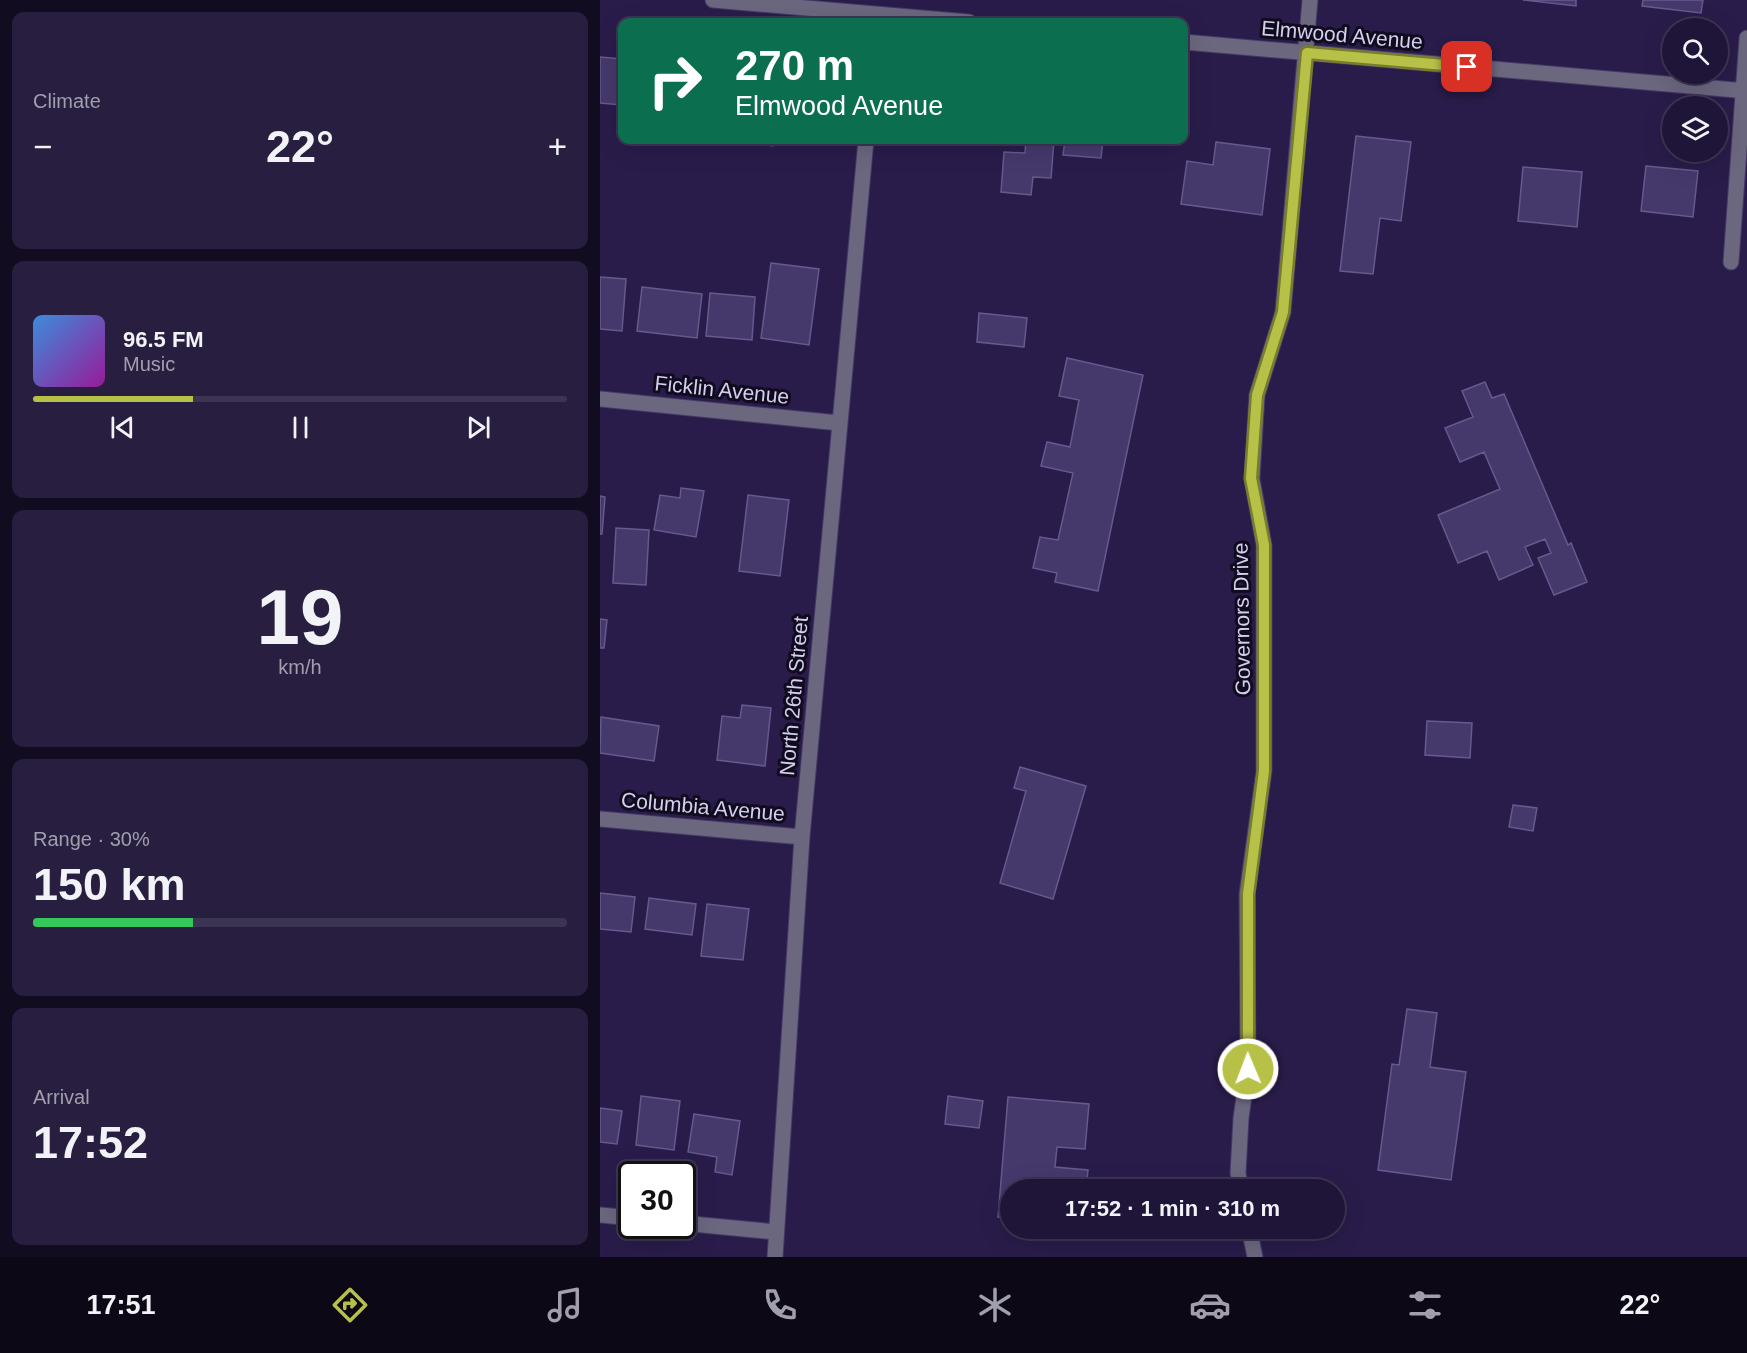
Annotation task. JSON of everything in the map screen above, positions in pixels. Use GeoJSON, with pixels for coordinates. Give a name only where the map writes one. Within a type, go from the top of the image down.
{"type":"FeatureCollection","features":[{"type":"Feature","properties":{"kind":"street"},"geometry":{"type":"LineString","coordinates":[[713,0],[933,18]]}},
{"type":"Feature","properties":{"kind":"street","name":"Governors Drive"},"geometry":{"type":"LineString","coordinates":[[1239,1179],[1242,1118],[1248,1069],[1248,894],[1264,771],[1264,545],[1251,478],[1257,395],[1283,312],[1310,0]]}},
{"type":"Feature","properties":{"kind":"street"},"geometry":{"type":"LineString","coordinates":[[1731,262],[1747,38]]}},
{"type":"Feature","properties":{"kind":"street","name":"Elmwood Avenue"},"geometry":{"type":"LineString","coordinates":[[1188,42],[1744,91]]}},
{"type":"Feature","properties":{"kind":"street","name":"North 26th Street"},"geometry":{"type":"LineString","coordinates":[[775,1257],[802,837],[866,144]]}},
{"type":"Feature","properties":{"kind":"street","name":"Ficklin Avenue"},"geometry":{"type":"LineString","coordinates":[[600,399],[839,423]]}},
{"type":"Feature","properties":{"kind":"street","name":"Columbia Avenue"},"geometry":{"type":"LineString","coordinates":[[600,819],[802,837]]}},
{"type":"Feature","properties":{"kind":"street"},"geometry":{"type":"LineString","coordinates":[[600,1215],[618,1217]]}},
{"type":"Feature","properties":{"kind":"street"},"geometry":{"type":"LineString","coordinates":[[696,1224],[776,1232]]}},
{"type":"Feature","properties":{"kind":"street"},"geometry":{"type":"LineString","coordinates":[[1251,1239],[1255,1257]]}},
{"type":"Feature","properties":{"kind":"building"},"geometry":{"type":"Polygon","coordinates":[[[1523,0],[1576,0],[1576,6],[1523,0]]]}},
{"type":"Feature","properties":{"kind":"building"},"geometry":{"type":"Polygon","coordinates":[[[1643,0],[1703,0],[1701,13],[1642,6],[1643,0]]]}},
{"type":"Feature","properties":{"kind":"building"},"geometry":{"type":"Polygon","coordinates":[[[600,57],[618,59],[618,105],[600,103],[600,57]]]}},
{"type":"Feature","properties":{"kind":"building"},"geometry":{"type":"Polygon","coordinates":[[[1356,136],[1411,142],[1401,221],[1380,218],[1373,274],[1340,271],[1356,136]]]}},
{"type":"Feature","properties":{"kind":"building"},"geometry":{"type":"Polygon","coordinates":[[[1216,142],[1270,149],[1262,215],[1181,204],[1187,161],[1213,165],[1216,142]]]}},
{"type":"Feature","properties":{"kind":"building"},"geometry":{"type":"Polygon","coordinates":[[[1026,144],[1054,144],[1051,178],[1033,177],[1031,195],[1001,192],[1004,152],[1025,153],[1026,144]]]}},
{"type":"Feature","properties":{"kind":"building"},"geometry":{"type":"Polygon","coordinates":[[[1064,144],[1103,144],[1101,158],[1063,155],[1064,144]]]}},
{"type":"Feature","properties":{"kind":"building"},"geometry":{"type":"Polygon","coordinates":[[[1646,166],[1698,171],[1693,217],[1641,211],[1646,166]]]}},
{"type":"Feature","properties":{"kind":"building"},"geometry":{"type":"Polygon","coordinates":[[[1523,167],[1582,172],[1577,227],[1518,221],[1523,167]]]}},
{"type":"Feature","properties":{"kind":"building"},"geometry":{"type":"Polygon","coordinates":[[[771,263],[819,269],[809,345],[761,338],[771,263]]]}},
{"type":"Feature","properties":{"kind":"building"},"geometry":{"type":"Polygon","coordinates":[[[600,277],[626,279],[622,331],[600,329],[600,277]]]}},
{"type":"Feature","properties":{"kind":"building"},"geometry":{"type":"Polygon","coordinates":[[[642,287],[702,294],[697,338],[637,331],[642,287]]]}},
{"type":"Feature","properties":{"kind":"building"},"geometry":{"type":"Polygon","coordinates":[[[710,293],[755,297],[752,340],[706,336],[710,293]]]}},
{"type":"Feature","properties":{"kind":"building"},"geometry":{"type":"Polygon","coordinates":[[[979,313],[1027,318],[1024,347],[977,342],[979,313]]]}},
{"type":"Feature","properties":{"kind":"building"},"geometry":{"type":"Polygon","coordinates":[[[1067,358],[1143,375],[1098,591],[1055,582],[1057,573],[1033,568],[1040,537],[1058,540],[1073,473],[1041,466],[1047,442],[1070,447],[1079,400],[1059,396],[1067,358]]]}},
{"type":"Feature","properties":{"kind":"building"},"geometry":{"type":"Polygon","coordinates":[[[1485,382],[1492,398],[1504,394],[1568,545],[1571,543],[1587,582],[1554,595],[1538,558],[1551,553],[1545,539],[1525,547],[1533,565],[1499,580],[1487,551],[1458,563],[1438,515],[1500,489],[1484,452],[1460,462],[1445,428],[1473,417],[1462,391],[1485,382]]]}},
{"type":"Feature","properties":{"kind":"building"},"geometry":{"type":"Polygon","coordinates":[[[681,488],[704,491],[696,537],[654,530],[660,495],[680,498],[681,488]]]}},
{"type":"Feature","properties":{"kind":"building"},"geometry":{"type":"Polygon","coordinates":[[[748,495],[789,500],[780,576],[739,571],[748,495]]]}},
{"type":"Feature","properties":{"kind":"building"},"geometry":{"type":"Polygon","coordinates":[[[600,496],[605,497],[602,534],[600,534],[600,496]]]}},
{"type":"Feature","properties":{"kind":"building"},"geometry":{"type":"Polygon","coordinates":[[[616,528],[649,530],[646,585],[613,583],[616,528]]]}},
{"type":"Feature","properties":{"kind":"building"},"geometry":{"type":"Polygon","coordinates":[[[600,619],[607,620],[604,648],[600,648],[600,619]]]}},
{"type":"Feature","properties":{"kind":"building"},"geometry":{"type":"Polygon","coordinates":[[[742,705],[771,708],[765,766],[717,760],[722,716],[740,718],[742,705]]]}},
{"type":"Feature","properties":{"kind":"building"},"geometry":{"type":"Polygon","coordinates":[[[601,717],[659,726],[654,761],[600,753],[601,717]]]}},
{"type":"Feature","properties":{"kind":"building"},"geometry":{"type":"Polygon","coordinates":[[[1427,721],[1472,723],[1470,758],[1425,755],[1427,721]]]}},
{"type":"Feature","properties":{"kind":"building"},"geometry":{"type":"Polygon","coordinates":[[[1020,767],[1086,786],[1053,899],[1000,883],[1026,791],[1014,788],[1020,767]]]}},
{"type":"Feature","properties":{"kind":"building"},"geometry":{"type":"Polygon","coordinates":[[[1513,805],[1537,808],[1533,831],[1509,827],[1513,805]]]}},
{"type":"Feature","properties":{"kind":"building"},"geometry":{"type":"Polygon","coordinates":[[[600,893],[635,897],[631,932],[600,929],[600,893]]]}},
{"type":"Feature","properties":{"kind":"building"},"geometry":{"type":"Polygon","coordinates":[[[649,898],[696,904],[692,935],[645,929],[649,898]]]}},
{"type":"Feature","properties":{"kind":"building"},"geometry":{"type":"Polygon","coordinates":[[[707,904],[749,909],[743,960],[701,956],[707,904]]]}},
{"type":"Feature","properties":{"kind":"building"},"geometry":{"type":"Polygon","coordinates":[[[1407,1009],[1437,1013],[1430,1067],[1466,1072],[1451,1180],[1378,1170],[1392,1064],[1399,1065],[1407,1009]]]}},
{"type":"Feature","properties":{"kind":"building"},"geometry":{"type":"Polygon","coordinates":[[[641,1096],[680,1101],[674,1150],[636,1145],[641,1096]]]}},
{"type":"Feature","properties":{"kind":"building"},"geometry":{"type":"Polygon","coordinates":[[[948,1096],[983,1101],[979,1128],[945,1124],[948,1096]]]}},
{"type":"Feature","properties":{"kind":"building"},"geometry":{"type":"Polygon","coordinates":[[[1008,1097],[1089,1104],[1085,1149],[1057,1147],[1055,1167],[1088,1170],[1087,1179],[1001,1179],[1008,1097]]]}},
{"type":"Feature","properties":{"kind":"building"},"geometry":{"type":"Polygon","coordinates":[[[600,1108],[622,1111],[617,1144],[600,1142],[600,1108]]]}},
{"type":"Feature","properties":{"kind":"building"},"geometry":{"type":"Polygon","coordinates":[[[694,1114],[740,1121],[732,1175],[715,1172],[717,1157],[688,1152],[694,1114]]]}},
{"type":"Feature","properties":{"kind":"building"},"geometry":{"type":"Polygon","coordinates":[[[1000,1193],[1000,1217],[998,1217],[1000,1193]]]}},
{"type":"Feature","properties":{"kind":"route"},"geometry":{"type":"LineString","coordinates":[[1248,1069],[1246,979],[1248,894],[1264,771],[1264,545],[1251,478],[1257,395],[1283,312],[1307,53],[1467,67]]}}]}
